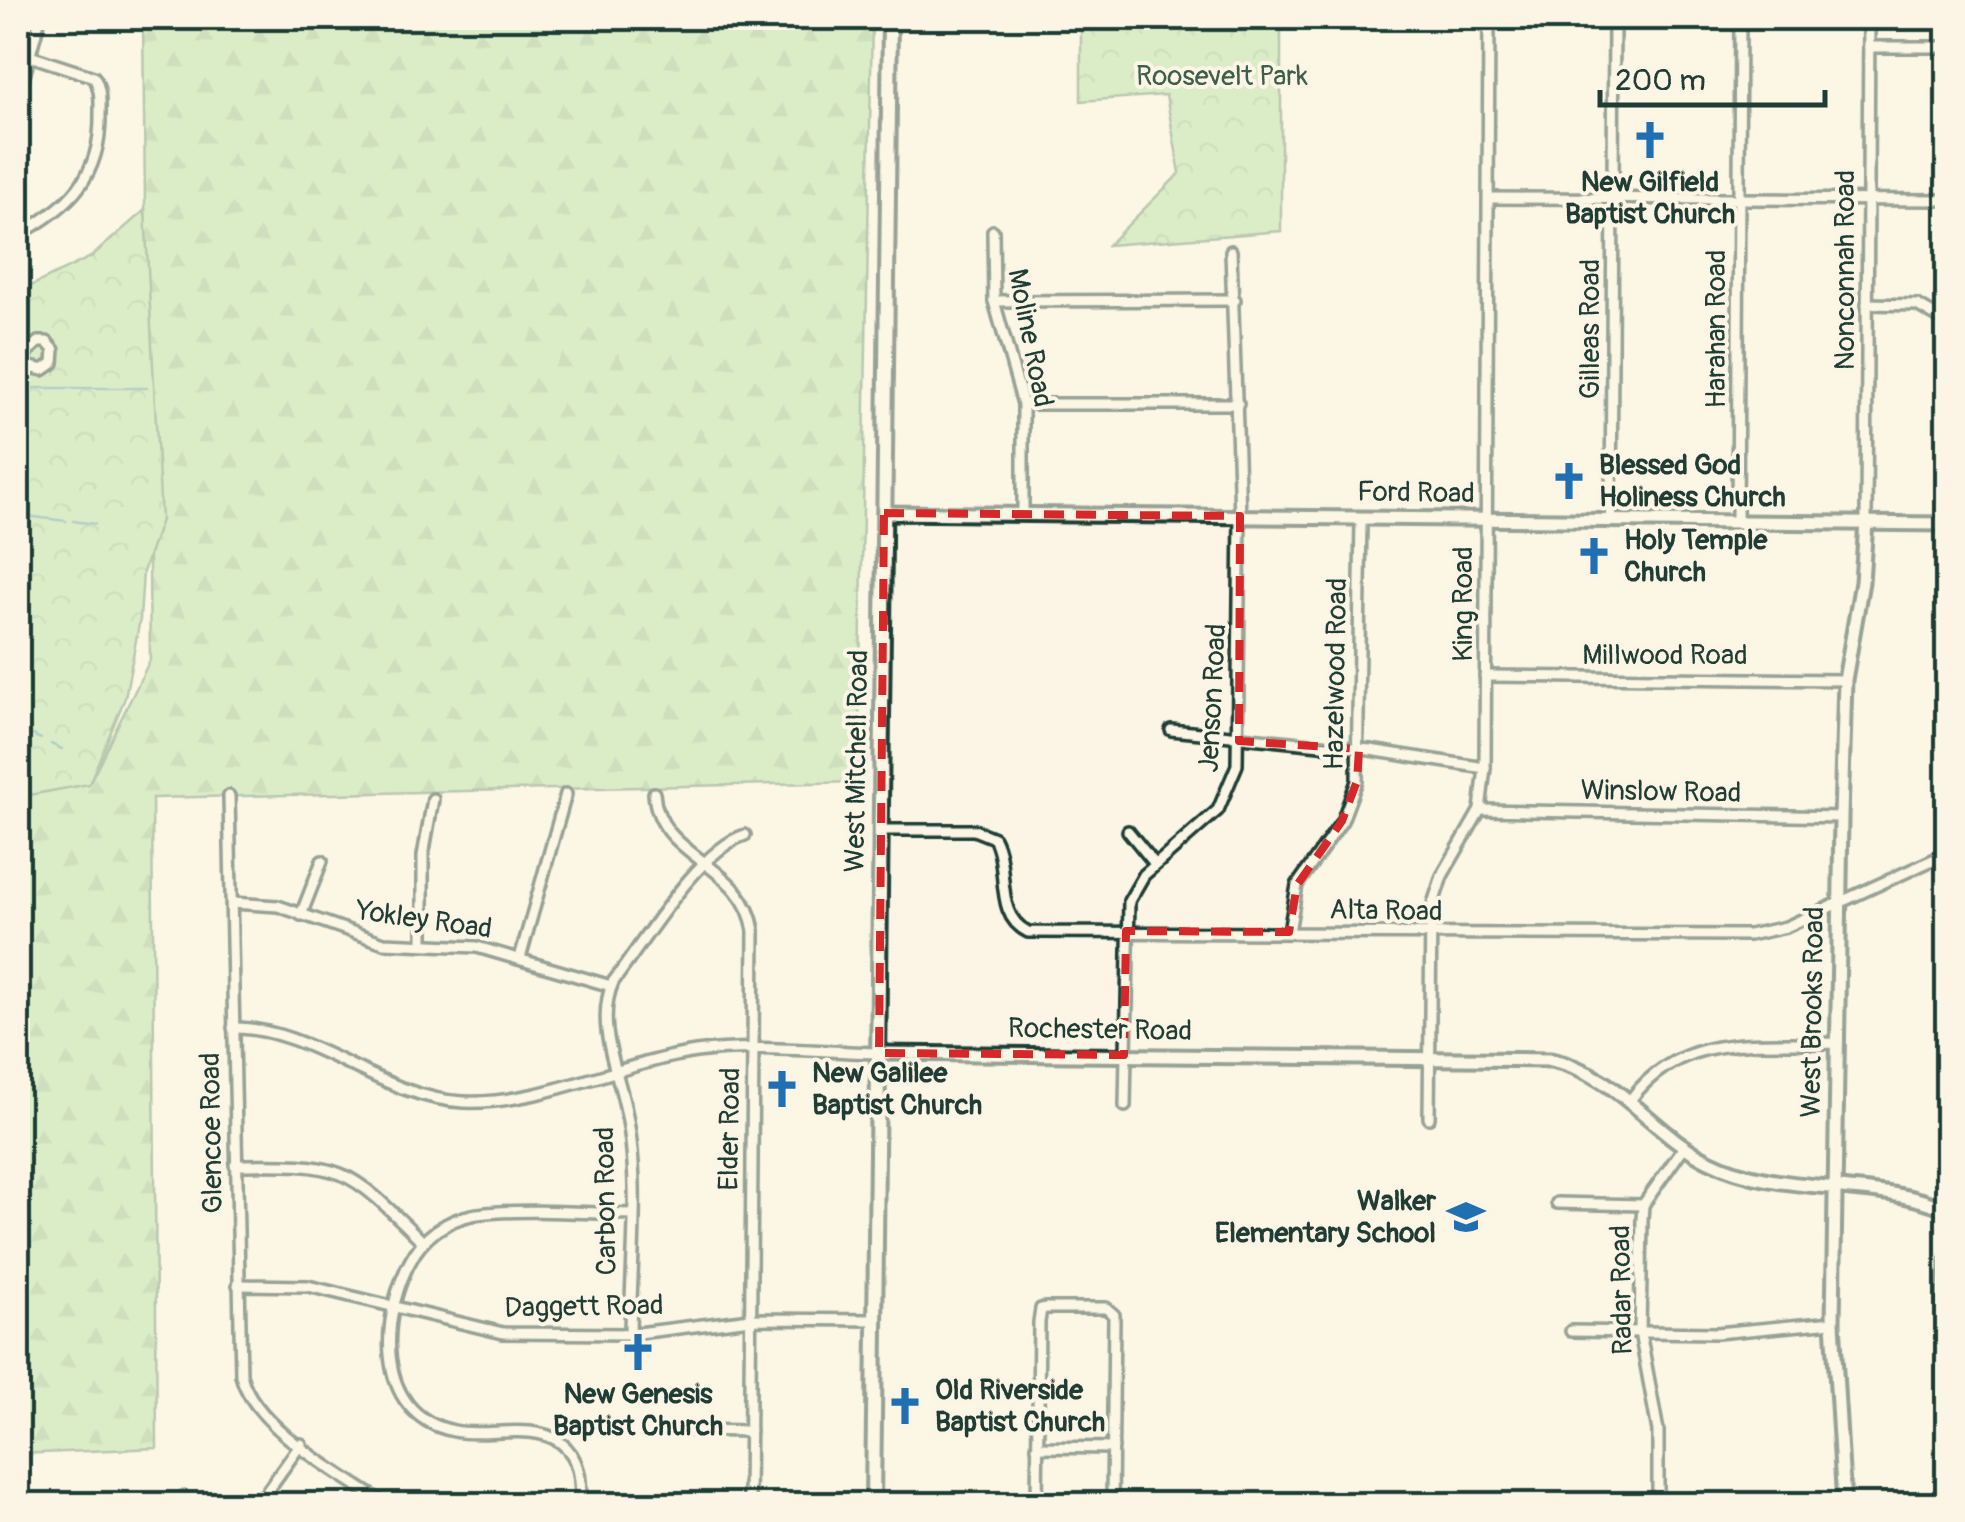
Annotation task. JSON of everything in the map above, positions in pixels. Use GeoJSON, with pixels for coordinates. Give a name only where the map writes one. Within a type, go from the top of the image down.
{"type":"FeatureCollection","features":[{"type":"Feature","properties":{"kind":"main road","name":"West Mitchell Road"},"geometry":{"type":"LineString","coordinates":[[873,1504],[890,18]]}},
{"type":"Feature","properties":{"kind":"street"},"geometry":{"type":"LineString","coordinates":[[18,98],[40,18]]}},
{"type":"Feature","properties":{"kind":"street","name":"King Road"},"geometry":{"type":"LineString","coordinates":[[1428,1118],[1430,934],[1438,885],[1480,810],[1485,768],[1490,18]]}},
{"type":"Feature","properties":{"kind":"street","name":"Gilleas Road"},"geometry":{"type":"LineString","coordinates":[[1612,520],[1614,18]]}},
{"type":"Feature","properties":{"kind":"street","name":"Harahan Road"},"geometry":{"type":"LineString","coordinates":[[1737,522],[1740,18]]}},
{"type":"Feature","properties":{"kind":"street","name":"Nonconnah Road"},"geometry":{"type":"LineString","coordinates":[[1866,522],[1870,18]]}},
{"type":"Feature","properties":{"kind":"street"},"geometry":{"type":"LineString","coordinates":[[1870,47],[1948,47]]}},
{"type":"Feature","properties":{"kind":"street"},"geometry":{"type":"LineString","coordinates":[[18,235],[54,214],[76,195],[90,173],[101,132],[100,89],[94,77],[30,56]]}},
{"type":"Feature","properties":{"kind":"street"},"geometry":{"type":"LineString","coordinates":[[1489,198],[1948,200]]}},
{"type":"Feature","properties":{"kind":"street","name":"Moline Road"},"geometry":{"type":"LineString","coordinates":[[993,232],[994,301],[1024,404],[1024,513]]}},
{"type":"Feature","properties":{"kind":"street","name":"Jenson Road"},"geometry":{"type":"LineString","coordinates":[[1124,1106],[1126,931],[1132,895],[1155,864],[1225,801],[1236,771],[1240,516],[1231,251]]}},
{"type":"Feature","properties":{"kind":"street"},"geometry":{"type":"LineString","coordinates":[[994,301],[1235,300]]}},
{"type":"Feature","properties":{"kind":"street"},"geometry":{"type":"LineString","coordinates":[[1868,304],[1917,305],[1948,324]]}},
{"type":"Feature","properties":{"kind":"street"},"geometry":{"type":"LineString","coordinates":[[1024,404],[1238,404]]}},
{"type":"Feature","properties":{"kind":"street","name":"Ford Road"},"geometry":{"type":"LineString","coordinates":[[884,513],[1948,524]]}},
{"type":"Feature","properties":{"kind":"street","name":"Hazelwood Road"},"geometry":{"type":"LineString","coordinates":[[1289,932],[1297,885],[1342,821],[1358,781],[1360,518]]}},
{"type":"Feature","properties":{"kind":"street","name":"West Brooks Road"},"geometry":{"type":"LineString","coordinates":[[1844,1504],[1833,1322],[1841,817],[1845,680],[1862,582],[1866,522]]}},
{"type":"Feature","properties":{"kind":"street","name":"Millwood Road"},"geometry":{"type":"LineString","coordinates":[[1486,676],[1845,680]]}},
{"type":"Feature","properties":{"kind":"street"},"geometry":{"type":"LineString","coordinates":[[1170,730],[1239,740],[1359,749],[1485,768]]}},
{"type":"Feature","properties":{"kind":"street","name":"Elder Road"},"geometry":{"type":"LineString","coordinates":[[654,793],[664,827],[736,888],[751,916],[754,1052],[750,1504]]}},
{"type":"Feature","properties":{"kind":"street"},"geometry":{"type":"LineString","coordinates":[[520,958],[566,794]]}},
{"type":"Feature","properties":{"kind":"street","name":"Glencoe Road"},"geometry":{"type":"LineString","coordinates":[[229,796],[239,1361],[245,1390],[265,1418],[385,1504]]}},
{"type":"Feature","properties":{"kind":"street"},"geometry":{"type":"LineString","coordinates":[[424,944],[423,856],[433,800]]}},
{"type":"Feature","properties":{"kind":"street","name":"Winslow Road"},"geometry":{"type":"LineString","coordinates":[[1480,810],[1841,817]]}},
{"type":"Feature","properties":{"kind":"street","name":"Alta Road"},"geometry":{"type":"LineString","coordinates":[[882,830],[974,830],[994,838],[1002,854],[1008,914],[1028,932],[1743,936],[1786,927],[1948,853]]}},
{"type":"Feature","properties":{"kind":"street"},"geometry":{"type":"LineString","coordinates":[[1128,831],[1155,864]]}},
{"type":"Feature","properties":{"kind":"street"},"geometry":{"type":"LineString","coordinates":[[610,986],[706,863],[724,845],[746,835]]}},
{"type":"Feature","properties":{"kind":"street"},"geometry":{"type":"LineString","coordinates":[[300,915],[322,861]]}},
{"type":"Feature","properties":{"kind":"street","name":"Yokley Road"},"geometry":{"type":"LineString","coordinates":[[232,903],[270,905],[368,940],[470,946],[610,986]]}},
{"type":"Feature","properties":{"kind":"street","name":"Carbon Road"},"geometry":{"type":"LineString","coordinates":[[610,986],[605,1021],[630,1131],[630,1334]]}},
{"type":"Feature","properties":{"kind":"street","name":"Rochester Road"},"geometry":{"type":"LineString","coordinates":[[233,1028],[262,1030],[414,1092],[452,1101],[499,1100],[696,1052],[1430,1057],[1560,1062],[1600,1078],[1631,1099],[1684,1147],[1741,1173],[1911,1198],[1948,1210]]}},
{"type":"Feature","properties":{"kind":"street"},"geometry":{"type":"LineString","coordinates":[[1631,1099],[1665,1063],[1698,1049],[1838,1043]]}},
{"type":"Feature","properties":{"kind":"street","name":"Radar Road"},"geometry":{"type":"LineString","coordinates":[[1658,1504],[1658,1431],[1640,1332],[1644,1205],[1684,1147]]}},
{"type":"Feature","properties":{"kind":"street"},"geometry":{"type":"LineString","coordinates":[[235,1165],[307,1164],[339,1171],[363,1186],[423,1242]]}},
{"type":"Feature","properties":{"kind":"street"},"geometry":{"type":"LineString","coordinates":[[1557,1203],[1644,1205]]}},
{"type":"Feature","properties":{"kind":"street"},"geometry":{"type":"LineString","coordinates":[[581,1504],[578,1468],[558,1441],[532,1433],[452,1431],[428,1420],[408,1404],[388,1360],[407,1270],[423,1242],[454,1220],[480,1213],[631,1214]]}},
{"type":"Feature","properties":{"kind":"street"},"geometry":{"type":"LineString","coordinates":[[1944,1504],[1942,1288],[1948,1251]]}},
{"type":"Feature","properties":{"kind":"street","name":"Daggett Road"},"geometry":{"type":"LineString","coordinates":[[238,1285],[308,1286],[494,1332],[630,1334],[751,1320],[876,1320]]}},
{"type":"Feature","properties":{"kind":"street"},"geometry":{"type":"LineString","coordinates":[[1037,1504],[1041,1309],[1106,1308],[1114,1315],[1112,1504]]}},
{"type":"Feature","properties":{"kind":"street"},"geometry":{"type":"LineString","coordinates":[[1572,1331],[1721,1332],[1833,1322]]}},
{"type":"Feature","properties":{"kind":"street"},"geometry":{"type":"LineString","coordinates":[[686,1430],[750,1431]]}},
{"type":"Feature","properties":{"kind":"street"},"geometry":{"type":"LineString","coordinates":[[258,1504],[301,1444]]}},
{"type":"Feature","properties":{"kind":"street"},"geometry":{"type":"LineString","coordinates":[[1038,1447],[1112,1448]]}},
{"type":"Feature","properties":{"kind":"street"},"geometry":{"type":"LineString","coordinates":[[182,1498],[201,1504]]}},
{"type":"Feature","properties":{"kind":"highlighted area"},"geometry":{"type":"Polygon","coordinates":[[[884,513],[1240,516],[1239,741],[1359,749],[1357,781],[1342,821],[1297,885],[1289,932],[1126,931],[1124,1055],[879,1053],[884,513]]]}},
{"type":"Feature","properties":{"kind":"green space"},"geometry":{"type":"Polygon","coordinates":[[[143,18],[872,18],[858,782],[152,798],[157,1448],[18,1454],[18,797],[89,784],[150,660],[143,18]]]}},
{"type":"Feature","properties":{"kind":"green space","name":"Roosevelt Park"},"geometry":{"type":"Polygon","coordinates":[[[1081,18],[1281,18],[1281,231],[1108,245],[1180,173],[1166,95],[1081,101],[1081,18]]]}},
{"type":"Feature","properties":{"kind":"green space"},"geometry":{"type":"Polygon","coordinates":[[[145,210],[161,520],[143,572],[140,619],[125,698],[89,784],[18,797],[18,292],[91,257],[145,210]]]}},
{"type":"Feature","properties":{"kind":"waterway"},"geometry":{"type":"LineString","coordinates":[[18,388],[147,388]]}},
{"type":"Feature","properties":{"kind":"waterway"},"geometry":{"type":"LineString","coordinates":[[18,515],[66,521]]}},
{"type":"Feature","properties":{"kind":"waterway"},"geometry":{"type":"LineString","coordinates":[[73,521],[95,524]]}},
{"type":"Feature","properties":{"kind":"waterway"},"geometry":{"type":"LineString","coordinates":[[18,728],[41,739]]}},
{"type":"Feature","properties":{"kind":"waterway"},"geometry":{"type":"LineString","coordinates":[[51,744],[62,749]]}},
{"type":"Feature","properties":{"kind":"place","name":"New Gilfield Baptist Church"},"geometry":{"type":"Point","coordinates":[1650,140]}},
{"type":"Feature","properties":{"kind":"place","name":"Blessed God Holiness Church"},"geometry":{"type":"Point","coordinates":[1569,481]}},
{"type":"Feature","properties":{"kind":"place","name":"Holy Temple Church"},"geometry":{"type":"Point","coordinates":[1594,556]}},
{"type":"Feature","properties":{"kind":"place","name":"New Galilee Baptist Church"},"geometry":{"type":"Point","coordinates":[782,1089]}},
{"type":"Feature","properties":{"kind":"place","name":"Walker Elementary School"},"geometry":{"type":"Point","coordinates":[1466,1217]}},
{"type":"Feature","properties":{"kind":"place","name":"New Genesis Baptist Church"},"geometry":{"type":"Point","coordinates":[638,1352]}},
{"type":"Feature","properties":{"kind":"place","name":"Old Riverside Baptist Church"},"geometry":{"type":"Point","coordinates":[905,1406]}}]}
